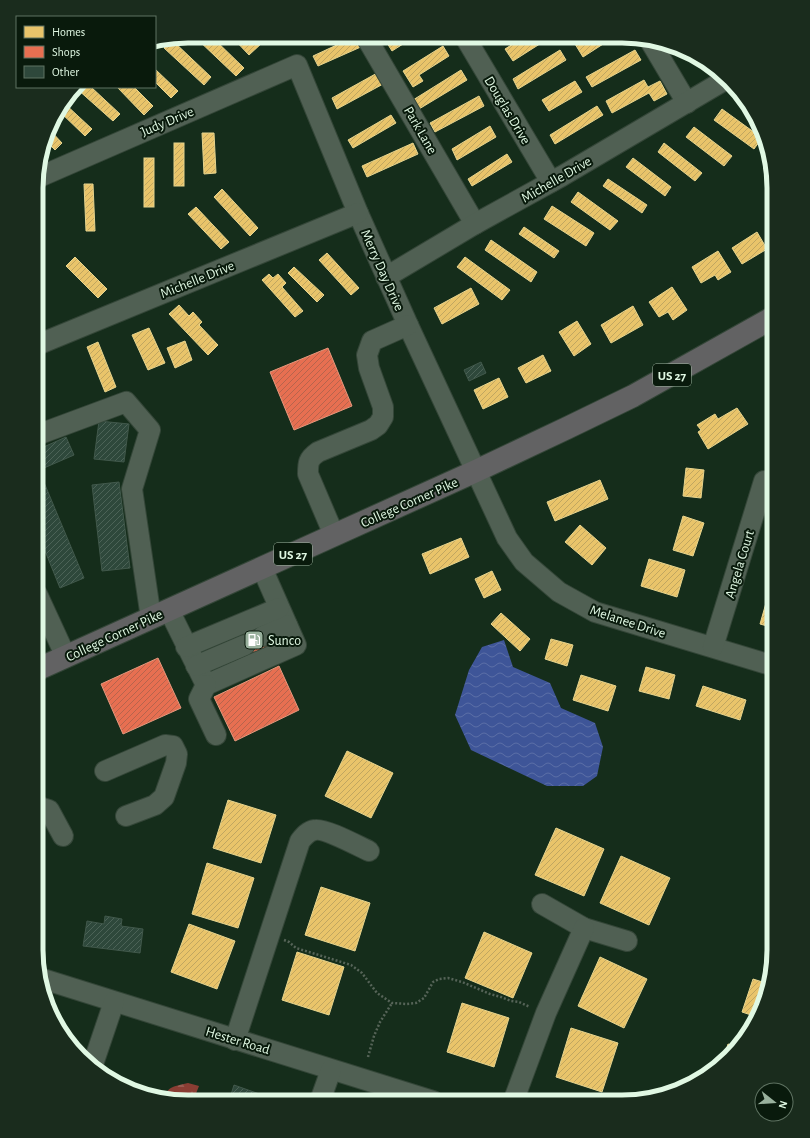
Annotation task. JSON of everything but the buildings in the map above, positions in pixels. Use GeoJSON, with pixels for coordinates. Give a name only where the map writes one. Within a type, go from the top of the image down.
{"type":"FeatureCollection","features":[{"type":"Feature","properties":{"kind":"highway","name":"College Corner Pike"},"geometry":{"type":"LineString","coordinates":[[43,667],[476,472],[633,396],[767,321]]}},
{"type":"Feature","properties":{"kind":"street","name":"Park Lane"},"geometry":{"type":"LineString","coordinates":[[370,43],[475,224]]}},
{"type":"Feature","properties":{"kind":"street","name":"Douglas Drive"},"geometry":{"type":"LineString","coordinates":[[469,43],[551,182]]}},
{"type":"Feature","properties":{"kind":"street"},"geometry":{"type":"LineString","coordinates":[[654,47],[688,102]]}},
{"type":"Feature","properties":{"kind":"street","name":"Judy Drive"},"geometry":{"type":"LineString","coordinates":[[43,175],[297,65]]}},
{"type":"Feature","properties":{"kind":"street","name":"Merry Day Drive"},"geometry":{"type":"LineString","coordinates":[[297,65],[386,277],[476,472]]}},
{"type":"Feature","properties":{"kind":"street","name":"Michelle Drive"},"geometry":{"type":"LineString","coordinates":[[386,277],[722,82]]}},
{"type":"Feature","properties":{"kind":"street","name":"Michelle Drive"},"geometry":{"type":"LineString","coordinates":[[43,343],[358,212]]}},
{"type":"Feature","properties":{"kind":"street"},"geometry":{"type":"LineString","coordinates":[[334,536],[308,474],[308,464],[311,457],[318,452],[371,430],[378,425],[382,417],[383,407],[369,368],[367,355],[372,341],[408,325]]}},
{"type":"Feature","properties":{"kind":"street"},"geometry":{"type":"LineString","coordinates":[[43,433],[126,402],[150,430],[132,489],[160,614],[186,647],[206,685]]}},
{"type":"Feature","properties":{"kind":"street","name":"Melanee Drive"},"geometry":{"type":"LineString","coordinates":[[476,472],[506,538],[524,562],[559,592],[595,612],[767,664]]}},
{"type":"Feature","properties":{"kind":"street","name":"Angela Court"},"geometry":{"type":"LineString","coordinates":[[713,647],[764,481]]}},
{"type":"Feature","properties":{"kind":"street"},"geometry":{"type":"LineString","coordinates":[[216,735],[198,700],[206,685],[296,645],[262,568]]}},
{"type":"Feature","properties":{"kind":"street"},"geometry":{"type":"LineString","coordinates":[[43,607],[66,657]]}},
{"type":"Feature","properties":{"kind":"street"},"geometry":{"type":"LineString","coordinates":[[186,647],[283,617]]}},
{"type":"Feature","properties":{"kind":"street"},"geometry":{"type":"LineString","coordinates":[[263,636],[283,617]]}},
{"type":"Feature","properties":{"kind":"street"},"geometry":{"type":"LineString","coordinates":[[196,666],[245,645]]}},
{"type":"Feature","properties":{"kind":"street"},"geometry":{"type":"LineString","coordinates":[[105,770],[165,745],[173,746],[176,754],[176,763],[164,797],[155,804],[126,816]]}},
{"type":"Feature","properties":{"kind":"street"},"geometry":{"type":"LineString","coordinates":[[43,808],[49,810],[63,836]]}},
{"type":"Feature","properties":{"kind":"street"},"geometry":{"type":"LineString","coordinates":[[235,1040],[300,841],[306,833],[316,830],[324,831],[369,851]]}},
{"type":"Feature","properties":{"kind":"street"},"geometry":{"type":"LineString","coordinates":[[542,904],[584,928],[627,941]]}},
{"type":"Feature","properties":{"kind":"street"},"geometry":{"type":"LineString","coordinates":[[515,1095],[546,1013],[584,928]]}},
{"type":"Feature","properties":{"kind":"street","name":"Hester Road"},"geometry":{"type":"LineString","coordinates":[[47,981],[411,1095]]}},
{"type":"Feature","properties":{"kind":"street"},"geometry":{"type":"LineString","coordinates":[[94,1061],[114,1002]]}},
{"type":"Feature","properties":{"kind":"street"},"geometry":{"type":"LineString","coordinates":[[322,1095],[331,1070]]}},
{"type":"Feature","properties":{"kind":"path"},"geometry":{"type":"LineString","coordinates":[[269,936],[289,942],[296,948],[351,965],[362,973],[377,993],[392,1003],[416,1003],[424,998],[433,982],[439,978],[448,978],[462,982],[490,994],[519,1002],[546,1013]]}},
{"type":"Feature","properties":{"kind":"path"},"geometry":{"type":"LineString","coordinates":[[368,1057],[380,1022],[392,1003]]}},
{"type":"Feature","properties":{"kind":"green space"},"geometry":{"type":"Polygon","coordinates":[[[188,1083],[199,1086],[195,1095],[166,1093],[176,1086],[188,1083]]]}},
{"type":"Feature","properties":{"kind":"water"},"geometry":{"type":"Polygon","coordinates":[[[504,640],[513,667],[550,683],[561,708],[595,723],[603,747],[597,776],[583,786],[547,786],[471,750],[455,715],[469,670],[482,647],[504,640]]]}},
{"type":"Feature","properties":{"kind":"place","name":"Sunco"},"geometry":{"type":"Point","coordinates":[254,640]}}]}
